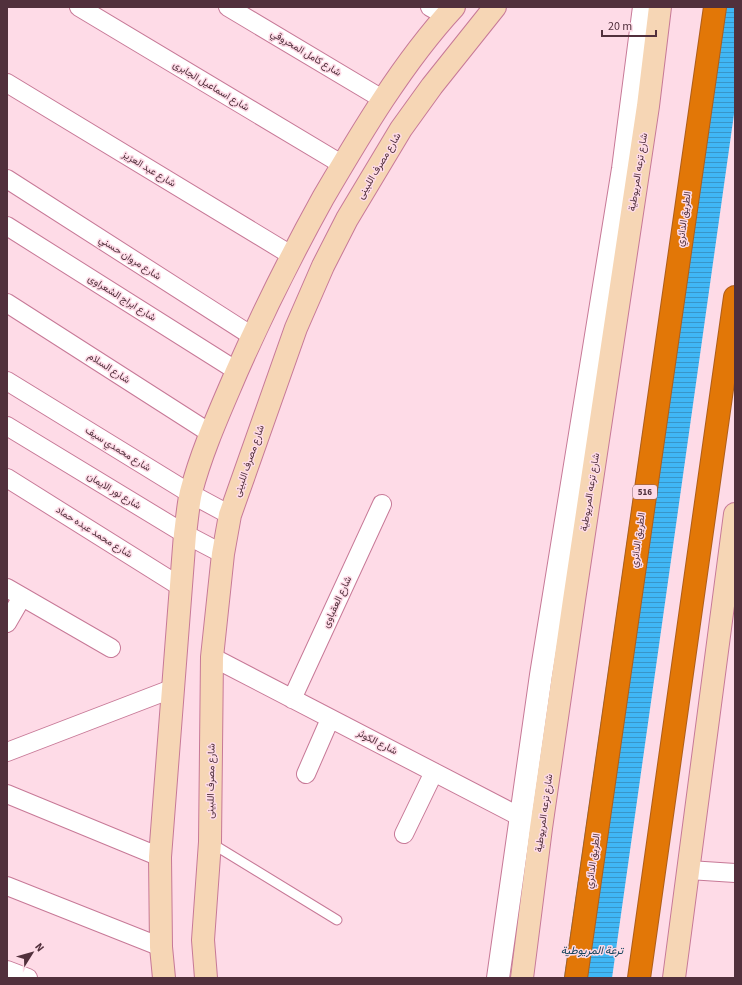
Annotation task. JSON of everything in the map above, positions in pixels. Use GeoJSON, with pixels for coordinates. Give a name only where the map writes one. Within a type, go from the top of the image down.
{"type":"FeatureCollection","features":[{"type":"Feature","properties":{"kind":"highway","name":"الطريق الدائري"},"geometry":{"type":"LineString","coordinates":[[576,978],[715,7]]}},
{"type":"Feature","properties":{"kind":"highway"},"geometry":{"type":"LineString","coordinates":[[639,978],[735,297]]}},
{"type":"Feature","properties":{"kind":"main road","name":"شارع مصرف اللبينى"},"geometry":{"type":"LineString","coordinates":[[206,978],[203,940],[210,842],[212,657],[223,554],[230,515],[296,328],[323,266],[347,219],[401,129],[432,86],[496,7]]}},
{"type":"Feature","properties":{"kind":"main road","name":"شارع ترعه المريوطية"},"geometry":{"type":"LineString","coordinates":[[522,978],[604,334],[648,106],[660,7]]}},
{"type":"Feature","properties":{"kind":"main road"},"geometry":{"type":"LineString","coordinates":[[164,978],[161,947],[160,857],[185,534],[191,494],[210,433],[252,336],[291,255],[343,165],[443,10]]}},
{"type":"Feature","properties":{"kind":"main road"},"geometry":{"type":"LineString","coordinates":[[674,978],[735,514]]}},
{"type":"Feature","properties":{"kind":"street","name":"شارع اسماعيل الجابرى"},"geometry":{"type":"LineString","coordinates":[[79,7],[343,165]]}},
{"type":"Feature","properties":{"kind":"street","name":"شارع كامل المحروقي"},"geometry":{"type":"LineString","coordinates":[[228,7],[384,100]]}},
{"type":"Feature","properties":{"kind":"street"},"geometry":{"type":"LineString","coordinates":[[498,978],[541,675],[604,334],[644,7]]}},
{"type":"Feature","properties":{"kind":"street","name":"شارع عبد العزيز"},"geometry":{"type":"LineString","coordinates":[[7,83],[291,255]]}},
{"type":"Feature","properties":{"kind":"street","name":"شارع مروان حسني"},"geometry":{"type":"LineString","coordinates":[[7,179],[252,336]]}},
{"type":"Feature","properties":{"kind":"street","name":"شارع ابراج الشعراوى"},"geometry":{"type":"LineString","coordinates":[[7,226],[237,371]]}},
{"type":"Feature","properties":{"kind":"street","name":"شارع السلام"},"geometry":{"type":"LineString","coordinates":[[7,304],[210,433]]}},
{"type":"Feature","properties":{"kind":"street","name":"شارع محمدي سيف"},"geometry":{"type":"LineString","coordinates":[[7,381],[191,494],[230,515]]}},
{"type":"Feature","properties":{"kind":"street","name":"شارع نور الايمان"},"geometry":{"type":"LineString","coordinates":[[7,426],[185,534],[223,554]]}},
{"type":"Feature","properties":{"kind":"street","name":"شارع محمد عبده حماد"},"geometry":{"type":"LineString","coordinates":[[7,478],[181,587]]}},
{"type":"Feature","properties":{"kind":"street","name":"شارع العقباوى"},"geometry":{"type":"LineString","coordinates":[[292,699],[382,504]]}},
{"type":"Feature","properties":{"kind":"street"},"geometry":{"type":"LineString","coordinates":[[7,624],[15,592],[111,648]]}},
{"type":"Feature","properties":{"kind":"street","name":"شارع الكوثر"},"geometry":{"type":"LineString","coordinates":[[212,657],[541,828]]}},
{"type":"Feature","properties":{"kind":"street"},"geometry":{"type":"LineString","coordinates":[[7,752],[174,688]]}},
{"type":"Feature","properties":{"kind":"street"},"geometry":{"type":"LineString","coordinates":[[306,774],[330,719]]}},
{"type":"Feature","properties":{"kind":"street"},"geometry":{"type":"LineString","coordinates":[[404,834],[434,772]]}},
{"type":"Feature","properties":{"kind":"street"},"geometry":{"type":"LineString","coordinates":[[7,794],[160,857]]}},
{"type":"Feature","properties":{"kind":"street"},"geometry":{"type":"LineString","coordinates":[[689,870],[735,873]]}},
{"type":"Feature","properties":{"kind":"street"},"geometry":{"type":"LineString","coordinates":[[7,886],[161,947]]}},
{"type":"Feature","properties":{"kind":"street"},"geometry":{"type":"LineString","coordinates":[[7,970],[28,978]]}},
{"type":"Feature","properties":{"kind":"lane"},"geometry":{"type":"LineString","coordinates":[[210,842],[337,920]]}},
{"type":"Feature","properties":{"kind":"water","name":"ترعة المريوطية"},"geometry":{"type":"Polygon","coordinates":[[[708,7],[735,7],[735,107],[612,978],[564,978],[642,436],[708,7]]]}}]}
